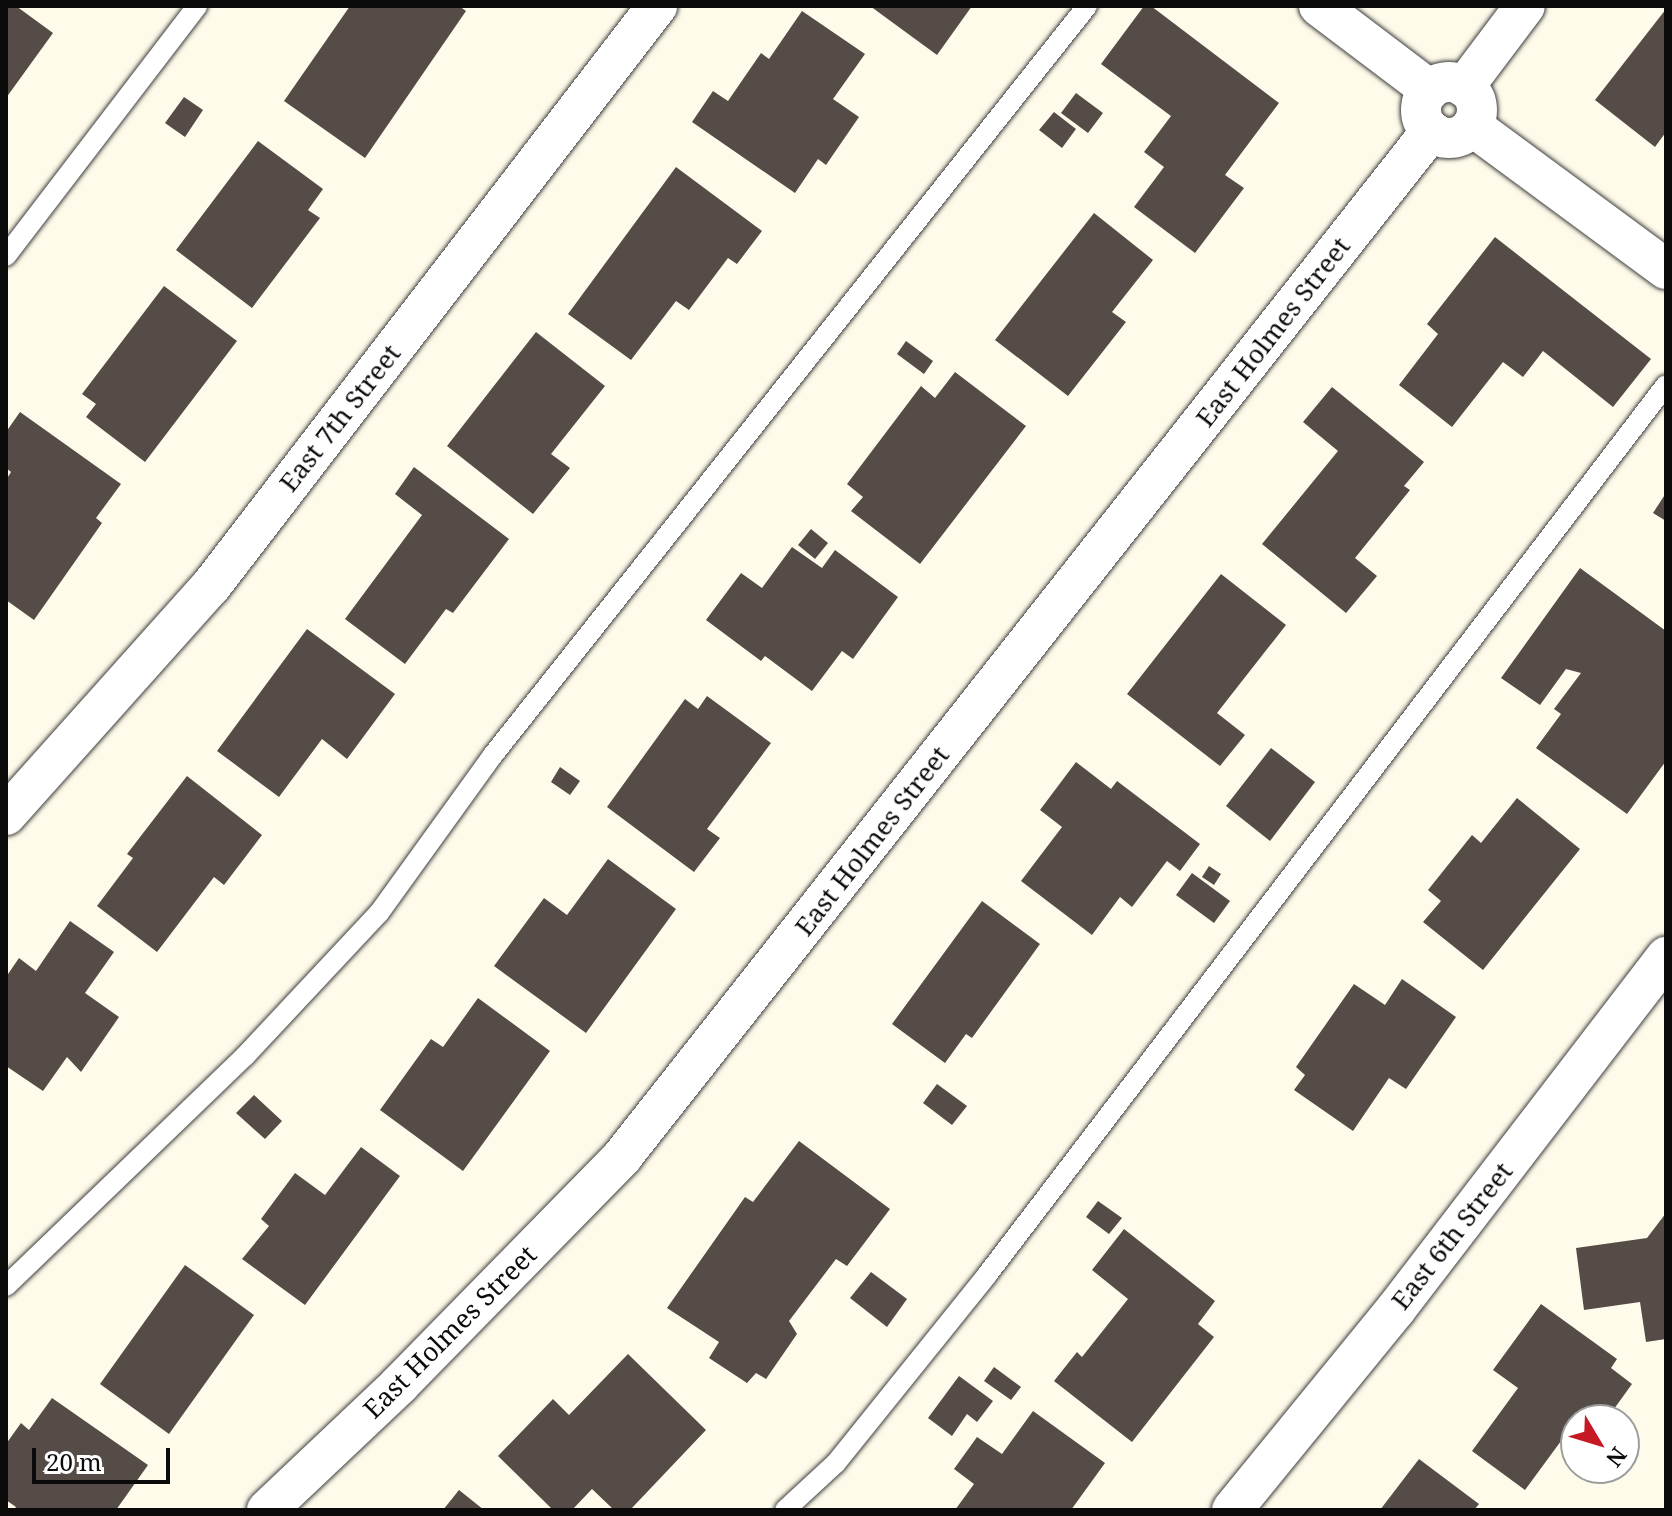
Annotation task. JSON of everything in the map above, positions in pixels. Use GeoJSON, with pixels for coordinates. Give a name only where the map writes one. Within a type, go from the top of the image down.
{"type":"FeatureCollection","features":[{"type":"Feature","properties":{"kind":"street","name":"East 7th Street"},"geometry":{"type":"LineString","coordinates":[[6,815],[211,586],[657,6]]}},
{"type":"Feature","properties":{"kind":"street"},"geometry":{"type":"LineString","coordinates":[[1319,6],[1447,89],[1475,100],[1477,109],[1472,126],[1466,133],[1448,138],[1431,131],[1422,116],[1424,98],[1447,89],[1525,6]]}},
{"type":"Feature","properties":{"kind":"street"},"geometry":{"type":"LineString","coordinates":[[1472,126],[1666,269]]}},
{"type":"Feature","properties":{"kind":"street","name":"East Holmes Street"},"geometry":{"type":"LineString","coordinates":[[267,1510],[399,1385],[622,1157],[1431,131]]}},
{"type":"Feature","properties":{"kind":"street","name":"East 6th Street"},"geometry":{"type":"LineString","coordinates":[[1232,1510],[1396,1309],[1666,957]]}},
{"type":"Feature","properties":{"kind":"lane"},"geometry":{"type":"LineString","coordinates":[[6,256],[197,6]]}},
{"type":"Feature","properties":{"kind":"lane"},"geometry":{"type":"LineString","coordinates":[[6,1286],[245,1056],[379,913],[503,742],[1087,6]]}},
{"type":"Feature","properties":{"kind":"lane"},"geometry":{"type":"LineString","coordinates":[[785,1510],[836,1463],[987,1275],[1666,385]]}},
{"type":"Feature","properties":{"kind":"building"},"geometry":{"type":"Polygon","coordinates":[[[6,6],[16,6],[53,33],[6,98],[6,6]]]}},
{"type":"Feature","properties":{"kind":"building"},"geometry":{"type":"Polygon","coordinates":[[[350,6],[459,6],[466,11],[365,158],[284,101],[350,6]]]}},
{"type":"Feature","properties":{"kind":"building"},"geometry":{"type":"Polygon","coordinates":[[[870,6],[972,6],[937,55],[870,6]]]}},
{"type":"Feature","properties":{"kind":"building"},"geometry":{"type":"Polygon","coordinates":[[[1144,6],[1151,6],[1279,103],[1225,175],[1244,188],[1195,253],[1134,207],[1164,167],[1144,152],[1171,116],[1101,64],[1144,6]]]}},
{"type":"Feature","properties":{"kind":"building"},"geometry":{"type":"Polygon","coordinates":[[[1666,9],[1666,132],[1655,147],[1595,100],[1666,9]]]}},
{"type":"Feature","properties":{"kind":"building"},"geometry":{"type":"Polygon","coordinates":[[[802,11],[865,54],[833,99],[859,117],[826,165],[818,159],[795,193],[692,122],[713,91],[728,101],[761,53],[769,59],[802,11]]]}},
{"type":"Feature","properties":{"kind":"building"},"geometry":{"type":"Polygon","coordinates":[[[1076,93],[1103,113],[1088,133],[1061,113],[1076,93]]]}},
{"type":"Feature","properties":{"kind":"building"},"geometry":{"type":"Polygon","coordinates":[[[184,97],[203,110],[185,137],[165,123],[184,97]]]}},
{"type":"Feature","properties":{"kind":"building"},"geometry":{"type":"Polygon","coordinates":[[[1054,112],[1076,129],[1062,148],[1039,130],[1054,112]]]}},
{"type":"Feature","properties":{"kind":"building"},"geometry":{"type":"Polygon","coordinates":[[[258,141],[323,189],[308,210],[320,218],[252,308],[176,250],[258,141]]]}},
{"type":"Feature","properties":{"kind":"building"},"geometry":{"type":"Polygon","coordinates":[[[676,167],[762,231],[737,264],[728,258],[689,310],[676,301],[631,360],[568,314],[676,167]]]}},
{"type":"Feature","properties":{"kind":"building"},"geometry":{"type":"Polygon","coordinates":[[[1094,213],[1153,260],[1112,312],[1126,322],[1068,396],[995,340],[1094,213]]]}},
{"type":"Feature","properties":{"kind":"building"},"geometry":{"type":"Polygon","coordinates":[[[1495,237],[1651,359],[1613,407],[1543,351],[1523,377],[1503,362],[1452,427],[1399,385],[1438,334],[1427,324],[1495,237]]]}},
{"type":"Feature","properties":{"kind":"building"},"geometry":{"type":"Polygon","coordinates":[[[164,286],[237,341],[145,462],[86,417],[96,404],[82,394],[164,286]]]}},
{"type":"Feature","properties":{"kind":"building"},"geometry":{"type":"Polygon","coordinates":[[[536,332],[605,386],[551,454],[570,468],[533,514],[447,446],[536,332]]]}},
{"type":"Feature","properties":{"kind":"building"},"geometry":{"type":"Polygon","coordinates":[[[906,341],[933,361],[924,374],[897,354],[906,341]]]}},
{"type":"Feature","properties":{"kind":"building"},"geometry":{"type":"Polygon","coordinates":[[[955,372],[1026,426],[920,564],[851,511],[863,497],[847,484],[921,386],[935,398],[955,372]]]}},
{"type":"Feature","properties":{"kind":"building"},"geometry":{"type":"Polygon","coordinates":[[[1332,387],[1424,462],[1404,486],[1410,490],[1355,558],[1377,576],[1346,613],[1262,544],[1338,451],[1303,422],[1332,387]]]}},
{"type":"Feature","properties":{"kind":"building"},"geometry":{"type":"Polygon","coordinates":[[[20,412],[121,484],[96,518],[102,523],[34,620],[6,600],[6,480],[11,472],[6,468],[6,432],[20,412]]]}},
{"type":"Feature","properties":{"kind":"building"},"geometry":{"type":"Polygon","coordinates":[[[414,467],[509,539],[453,613],[446,609],[405,664],[345,619],[422,515],[395,494],[414,467]]]}},
{"type":"Feature","properties":{"kind":"building"},"geometry":{"type":"Polygon","coordinates":[[[1666,493],[1666,521],[1653,513],[1666,493]]]}},
{"type":"Feature","properties":{"kind":"building"},"geometry":{"type":"Polygon","coordinates":[[[811,529],[828,543],[815,559],[798,545],[811,529]]]}},
{"type":"Feature","properties":{"kind":"building"},"geometry":{"type":"Polygon","coordinates":[[[792,547],[822,568],[835,550],[898,597],[853,659],[842,651],[812,691],[765,656],[761,661],[706,620],[741,573],[762,588],[792,547]]]}},
{"type":"Feature","properties":{"kind":"building"},"geometry":{"type":"Polygon","coordinates":[[[1580,568],[1666,631],[1666,761],[1627,814],[1536,748],[1561,714],[1554,709],[1581,673],[1566,669],[1540,705],[1501,678],[1580,568]]]}},
{"type":"Feature","properties":{"kind":"building"},"geometry":{"type":"Polygon","coordinates":[[[1221,574],[1286,625],[1217,713],[1245,735],[1220,766],[1127,694],[1221,574]]]}},
{"type":"Feature","properties":{"kind":"building"},"geometry":{"type":"Polygon","coordinates":[[[307,629],[395,694],[347,759],[322,739],[279,797],[217,751],[307,629]]]}},
{"type":"Feature","properties":{"kind":"building"},"geometry":{"type":"Polygon","coordinates":[[[707,696],[771,743],[707,829],[720,838],[694,872],[607,807],[685,699],[698,709],[707,696]]]}},
{"type":"Feature","properties":{"kind":"building"},"geometry":{"type":"Polygon","coordinates":[[[1271,748],[1315,782],[1270,841],[1226,806],[1271,748]]]}},
{"type":"Feature","properties":{"kind":"building"},"geometry":{"type":"Polygon","coordinates":[[[1076,762],[1111,789],[1117,781],[1200,844],[1180,871],[1167,861],[1132,907],[1120,897],[1092,935],[1021,881],[1062,827],[1040,810],[1076,762]]]}},
{"type":"Feature","properties":{"kind":"building"},"geometry":{"type":"Polygon","coordinates":[[[560,767],[580,781],[570,795],[551,782],[560,767]]]}},
{"type":"Feature","properties":{"kind":"building"},"geometry":{"type":"Polygon","coordinates":[[[187,776],[262,835],[224,885],[214,877],[157,952],[97,906],[133,858],[127,854],[187,776]]]}},
{"type":"Feature","properties":{"kind":"building"},"geometry":{"type":"Polygon","coordinates":[[[1517,798],[1580,849],[1483,970],[1423,922],[1441,901],[1428,890],[1472,835],[1481,843],[1517,798]]]}},
{"type":"Feature","properties":{"kind":"building"},"geometry":{"type":"Polygon","coordinates":[[[608,859],[676,909],[586,1033],[494,966],[544,898],[567,915],[608,859]]]}},
{"type":"Feature","properties":{"kind":"building"},"geometry":{"type":"Polygon","coordinates":[[[1209,866],[1221,874],[1214,885],[1202,877],[1209,866]]]}},
{"type":"Feature","properties":{"kind":"building"},"geometry":{"type":"Polygon","coordinates":[[[1192,873],[1230,901],[1214,923],[1176,895],[1192,873]]]}},
{"type":"Feature","properties":{"kind":"building"},"geometry":{"type":"Polygon","coordinates":[[[982,901],[1040,944],[972,1038],[966,1034],[945,1063],[892,1024],[982,901]]]}},
{"type":"Feature","properties":{"kind":"building"},"geometry":{"type":"Polygon","coordinates":[[[70,921],[114,952],[85,993],[119,1017],[81,1072],[67,1057],[43,1091],[6,1066],[6,977],[19,958],[36,971],[70,921]]]}},
{"type":"Feature","properties":{"kind":"building"},"geometry":{"type":"Polygon","coordinates":[[[1402,979],[1456,1017],[1406,1089],[1389,1078],[1353,1131],[1294,1090],[1305,1075],[1296,1067],[1354,984],[1385,1005],[1402,979]]]}},
{"type":"Feature","properties":{"kind":"building"},"geometry":{"type":"Polygon","coordinates":[[[478,998],[550,1051],[463,1171],[380,1110],[431,1039],[443,1047],[478,998]]]}},
{"type":"Feature","properties":{"kind":"building"},"geometry":{"type":"Polygon","coordinates":[[[937,1084],[967,1106],[952,1125],[923,1103],[937,1084]]]}},
{"type":"Feature","properties":{"kind":"building"},"geometry":{"type":"Polygon","coordinates":[[[254,1095],[282,1121],[265,1139],[236,1113],[254,1095]]]}},
{"type":"Feature","properties":{"kind":"building"},"geometry":{"type":"Polygon","coordinates":[[[799,1141],[890,1209],[847,1266],[836,1259],[789,1321],[797,1334],[766,1379],[756,1373],[747,1383],[709,1358],[719,1342],[667,1308],[745,1197],[753,1202],[799,1141]]]}},
{"type":"Feature","properties":{"kind":"building"},"geometry":{"type":"Polygon","coordinates":[[[361,1147],[400,1176],[305,1305],[242,1259],[269,1226],[261,1219],[295,1173],[325,1195],[361,1147]]]}},
{"type":"Feature","properties":{"kind":"building"},"geometry":{"type":"Polygon","coordinates":[[[1098,1201],[1122,1218],[1109,1234],[1086,1217],[1098,1201]]]}},
{"type":"Feature","properties":{"kind":"building"},"geometry":{"type":"Polygon","coordinates":[[[1666,1213],[1666,1339],[1646,1342],[1640,1302],[1584,1310],[1576,1248],[1647,1238],[1666,1213]]]}},
{"type":"Feature","properties":{"kind":"building"},"geometry":{"type":"Polygon","coordinates":[[[1124,1229],[1215,1301],[1198,1324],[1214,1337],[1132,1442],[1054,1381],[1077,1352],[1082,1357],[1128,1299],[1092,1270],[1124,1229]]]}},
{"type":"Feature","properties":{"kind":"building"},"geometry":{"type":"Polygon","coordinates":[[[185,1265],[254,1315],[169,1434],[100,1384],[185,1265]]]}},
{"type":"Feature","properties":{"kind":"building"},"geometry":{"type":"Polygon","coordinates":[[[871,1272],[907,1299],[887,1327],[850,1298],[871,1272]]]}},
{"type":"Feature","properties":{"kind":"building"},"geometry":{"type":"Polygon","coordinates":[[[1541,1304],[1617,1359],[1611,1368],[1632,1384],[1618,1404],[1560,1404],[1560,1442],[1525,1490],[1472,1451],[1518,1388],[1493,1370],[1541,1304]]]}},
{"type":"Feature","properties":{"kind":"building"},"geometry":{"type":"Polygon","coordinates":[[[628,1354],[706,1430],[630,1510],[614,1510],[592,1489],[572,1510],[553,1510],[498,1456],[553,1399],[569,1415],[628,1354]]]}},
{"type":"Feature","properties":{"kind":"building"},"geometry":{"type":"Polygon","coordinates":[[[994,1367],[1021,1387],[1011,1400],[984,1381],[994,1367]]]}},
{"type":"Feature","properties":{"kind":"building"},"geometry":{"type":"Polygon","coordinates":[[[959,1376],[993,1401],[977,1422],[967,1414],[952,1436],[928,1418],[959,1376]]]}},
{"type":"Feature","properties":{"kind":"building"},"geometry":{"type":"Polygon","coordinates":[[[52,1398],[148,1465],[116,1510],[14,1510],[16,1507],[6,1500],[6,1444],[21,1423],[29,1430],[52,1398]]]}},
{"type":"Feature","properties":{"kind":"building"},"geometry":{"type":"Polygon","coordinates":[[[1033,1411],[1105,1463],[1071,1510],[955,1510],[974,1484],[954,1469],[977,1437],[1002,1454],[1033,1411]]]}},
{"type":"Feature","properties":{"kind":"building"},"geometry":{"type":"Polygon","coordinates":[[[1419,1459],[1479,1504],[1474,1510],[1380,1510],[1419,1459]]]}},
{"type":"Feature","properties":{"kind":"building"},"geometry":{"type":"Polygon","coordinates":[[[459,1490],[484,1510],[443,1510],[459,1490]]]}}]}
